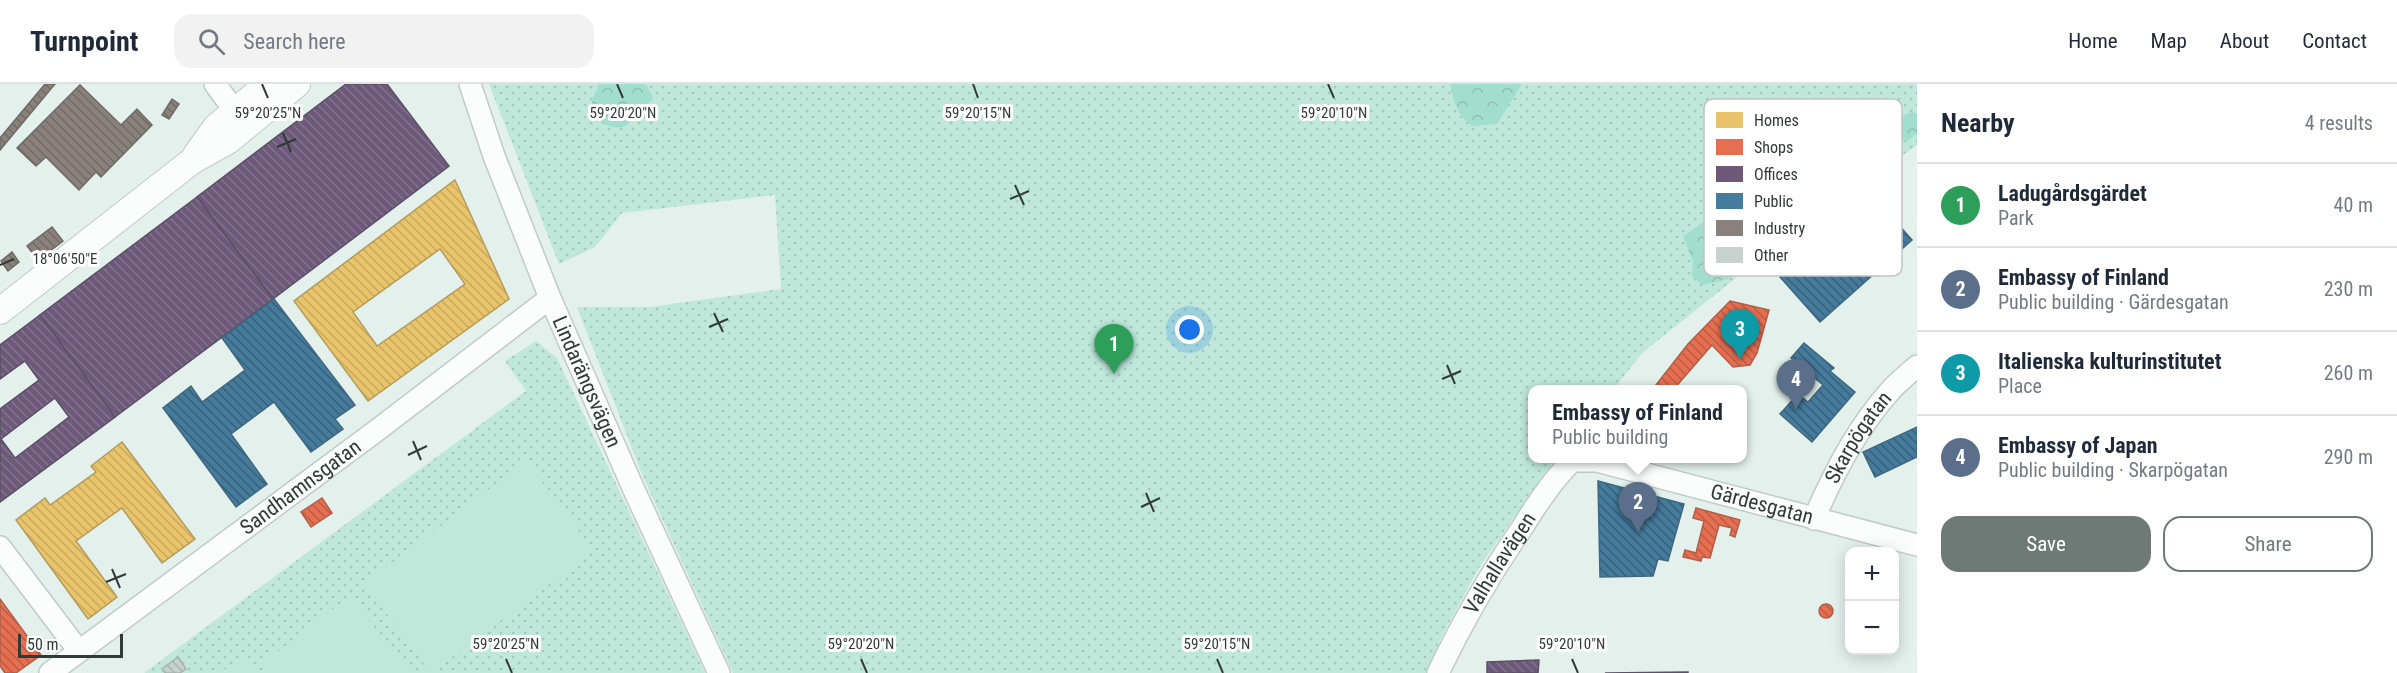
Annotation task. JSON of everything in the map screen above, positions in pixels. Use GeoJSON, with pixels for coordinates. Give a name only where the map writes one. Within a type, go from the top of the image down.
{"type":"FeatureCollection","features":[{"type":"Feature","properties":{"kind":"main road"},"geometry":{"type":"LineString","coordinates":[[0,310],[192,161],[228,141],[252,102],[297,84]]}},
{"type":"Feature","properties":{"kind":"street"},"geometry":{"type":"LineString","coordinates":[[215,84],[252,102]]}},
{"type":"Feature","properties":{"kind":"street","name":"Lindarängsvägen"},"geometry":{"type":"LineString","coordinates":[[470,84],[494,156],[550,298],[630,480],[719,673]]}},
{"type":"Feature","properties":{"kind":"street","name":"Sandhamnsgatan"},"geometry":{"type":"LineString","coordinates":[[50,673],[376,431],[550,298]]}},
{"type":"Feature","properties":{"kind":"street","name":"Skarpögatan"},"geometry":{"type":"LineString","coordinates":[[1815,519],[1828,485],[1857,434],[1889,391],[1917,366]]}},
{"type":"Feature","properties":{"kind":"street","name":"Valhallavägen"},"geometry":{"type":"LineString","coordinates":[[1438,673],[1455,636],[1508,548],[1556,478],[1570,463]]}},
{"type":"Feature","properties":{"kind":"street","name":"Gärdesgatan"},"geometry":{"type":"LineString","coordinates":[[1605,463],[1917,545]]}},
{"type":"Feature","properties":{"kind":"street"},"geometry":{"type":"LineString","coordinates":[[0,547],[79,651]]}},
{"type":"Feature","properties":{"kind":"green space"},"geometry":{"type":"Polygon","coordinates":[[[489,84],[1917,84],[1917,145],[1902,156],[1902,99],[1704,99],[1704,276],[1738,276],[1642,353],[1617,385],[1528,385],[1528,463],[1552,463],[1480,566],[1443,634],[1426,673],[733,673],[644,479],[577,307],[650,307],[781,289],[775,195],[622,213],[595,247],[559,264],[489,84]]]}},
{"type":"Feature","properties":{"kind":"green space"},"geometry":{"type":"Polygon","coordinates":[[[599,84],[646,84],[653,98],[649,103],[631,111],[627,125],[610,126],[599,120],[592,109],[593,98],[599,84]]]}},
{"type":"Feature","properties":{"kind":"green space"},"geometry":{"type":"Polygon","coordinates":[[[1450,84],[1522,84],[1497,124],[1472,126],[1457,108],[1450,84]]]}},
{"type":"Feature","properties":{"kind":"green space"},"geometry":{"type":"Polygon","coordinates":[[[1913,112],[1917,114],[1917,133],[1909,140],[1902,141],[1902,116],[1913,112]]]}},
{"type":"Feature","properties":{"kind":"green space"},"geometry":{"type":"Polygon","coordinates":[[[1704,222],[1704,276],[1731,276],[1728,279],[1702,285],[1692,276],[1693,262],[1683,236],[1704,222]]]}},
{"type":"Feature","properties":{"kind":"green space"},"geometry":{"type":"Polygon","coordinates":[[[536,341],[557,358],[705,673],[144,673],[526,391],[505,361],[536,341]]]}},
{"type":"Feature","properties":{"kind":"green space"},"geometry":{"type":"Polygon","coordinates":[[[526,461],[594,551],[431,673],[364,584],[526,461]]]}},
{"type":"Feature","properties":{"kind":"green space"},"geometry":{"type":"Polygon","coordinates":[[[350,596],[410,673],[270,673],[263,663],[350,596]]]}},
{"type":"Feature","properties":{"kind":"green space"},"geometry":{"type":"Polygon","coordinates":[[[248,657],[257,673],[218,673],[248,657]]]}},
{"type":"Feature","properties":{"kind":"building: Homes"},"geometry":{"type":"Polygon","coordinates":[[[455,180],[509,299],[368,401],[294,301],[455,180]],[[440,249],[353,312],[377,346],[465,284],[440,249]]]}},
{"type":"Feature","properties":{"kind":"building: Homes"},"geometry":{"type":"Polygon","coordinates":[[[122,442],[195,539],[162,563],[122,508],[76,541],[117,597],[88,619],[16,520],[45,498],[50,505],[96,472],[91,466],[122,442]]]}},
{"type":"Feature","properties":{"kind":"building: Shops"},"geometry":{"type":"Polygon","coordinates":[[[1730,301],[1769,310],[1757,353],[1750,365],[1733,367],[1712,345],[1677,385],[1656,385],[1688,344],[1730,301]]]}},
{"type":"Feature","properties":{"kind":"building: Shops"},"geometry":{"type":"Polygon","coordinates":[[[322,498],[332,513],[311,527],[301,512],[322,498]]]}},
{"type":"Feature","properties":{"kind":"building: Shops"},"geometry":{"type":"Polygon","coordinates":[[[1696,508],[1740,520],[1735,537],[1730,535],[1732,528],[1719,525],[1710,558],[1702,557],[1701,561],[1683,557],[1685,550],[1696,553],[1704,521],[1693,518],[1696,508]]]}},
{"type":"Feature","properties":{"kind":"building: Shops"},"geometry":{"type":"Polygon","coordinates":[[[0,599],[41,655],[16,673],[5,673],[0,666],[0,599]]]}},
{"type":"Feature","properties":{"kind":"building: Shops"},"geometry":{"type":"Polygon","coordinates":[[[1823,604],[1829,604],[1833,611],[1829,618],[1823,618],[1819,614],[1819,608],[1823,604]]]}},
{"type":"Feature","properties":{"kind":"building: Offices"},"geometry":{"type":"Polygon","coordinates":[[[346,84],[387,84],[449,166],[273,299],[197,197],[346,84]]]}},
{"type":"Feature","properties":{"kind":"building: Offices"},"geometry":{"type":"Polygon","coordinates":[[[197,197],[273,299],[115,417],[40,315],[197,197]]]}},
{"type":"Feature","properties":{"kind":"building: Offices"},"geometry":{"type":"Polygon","coordinates":[[[40,315],[115,417],[0,502],[0,409],[39,380],[25,361],[0,379],[0,345],[40,315]],[[55,398],[1,439],[15,458],[69,417],[55,398]]]}},
{"type":"Feature","properties":{"kind":"building: Offices"},"geometry":{"type":"Polygon","coordinates":[[[1539,660],[1538,673],[1487,673],[1487,662],[1539,660]]]}},
{"type":"Feature","properties":{"kind":"building: Offices"},"geometry":{"type":"Polygon","coordinates":[[[1688,672],[1688,673],[1605,673],[1688,672]]]}},
{"type":"Feature","properties":{"kind":"building: Public"},"geometry":{"type":"Polygon","coordinates":[[[1902,229],[1912,240],[1902,249],[1902,229]]]}},
{"type":"Feature","properties":{"kind":"building: Public"},"geometry":{"type":"Polygon","coordinates":[[[1781,276],[1872,276],[1820,322],[1781,276]]]}},
{"type":"Feature","properties":{"kind":"building: Public"},"geometry":{"type":"Polygon","coordinates":[[[274,299],[355,405],[335,419],[343,429],[311,452],[274,402],[231,434],[267,484],[236,507],[163,408],[191,386],[202,402],[245,370],[222,338],[274,299]]]}},
{"type":"Feature","properties":{"kind":"building: Public"},"geometry":{"type":"Polygon","coordinates":[[[1804,343],[1834,368],[1830,371],[1855,392],[1812,442],[1780,414],[1798,394],[1808,402],[1823,385],[1791,358],[1804,343]]]}},
{"type":"Feature","properties":{"kind":"building: Public"},"geometry":{"type":"Polygon","coordinates":[[[1917,427],[1917,457],[1875,477],[1863,452],[1917,427]]]}},
{"type":"Feature","properties":{"kind":"building: Public"},"geometry":{"type":"Polygon","coordinates":[[[1598,481],[1684,504],[1668,561],[1658,559],[1653,576],[1600,577],[1598,481]]]}},
{"type":"Feature","properties":{"kind":"building: Industry"},"geometry":{"type":"Polygon","coordinates":[[[45,84],[55,84],[0,150],[0,138],[45,84]]]}},
{"type":"Feature","properties":{"kind":"building: Industry"},"geometry":{"type":"Polygon","coordinates":[[[80,85],[121,125],[137,109],[152,125],[101,177],[96,172],[79,190],[46,157],[36,166],[17,148],[80,85]]]}},
{"type":"Feature","properties":{"kind":"building: Industry"},"geometry":{"type":"Polygon","coordinates":[[[172,99],[179,104],[169,119],[162,115],[172,99]]]}},
{"type":"Feature","properties":{"kind":"building: Industry"},"geometry":{"type":"Polygon","coordinates":[[[52,227],[63,241],[38,260],[27,246],[52,227]]]}},
{"type":"Feature","properties":{"kind":"building: Industry"},"geometry":{"type":"Polygon","coordinates":[[[12,252],[19,262],[8,271],[1,261],[12,252]]]}},
{"type":"Feature","properties":{"kind":"building: Other"},"geometry":{"type":"Polygon","coordinates":[[[178,657],[186,669],[180,673],[165,673],[162,669],[178,657]]]}},
{"type":"Feature","properties":{"kind":"place","name":"Italienska kulturinstitutet"},"geometry":{"type":"Point","coordinates":[1740,359]}},
{"type":"Feature","properties":{"kind":"place","name":"Ladugårdsgärdet"},"geometry":{"type":"Point","coordinates":[1114,374]}},
{"type":"Feature","properties":{"kind":"place","name":"Embassy of Japan"},"geometry":{"type":"Point","coordinates":[1796,409]}},
{"type":"Feature","properties":{"kind":"place","name":"Embassy of Finland"},"geometry":{"type":"Point","coordinates":[1638,532]}}]}
